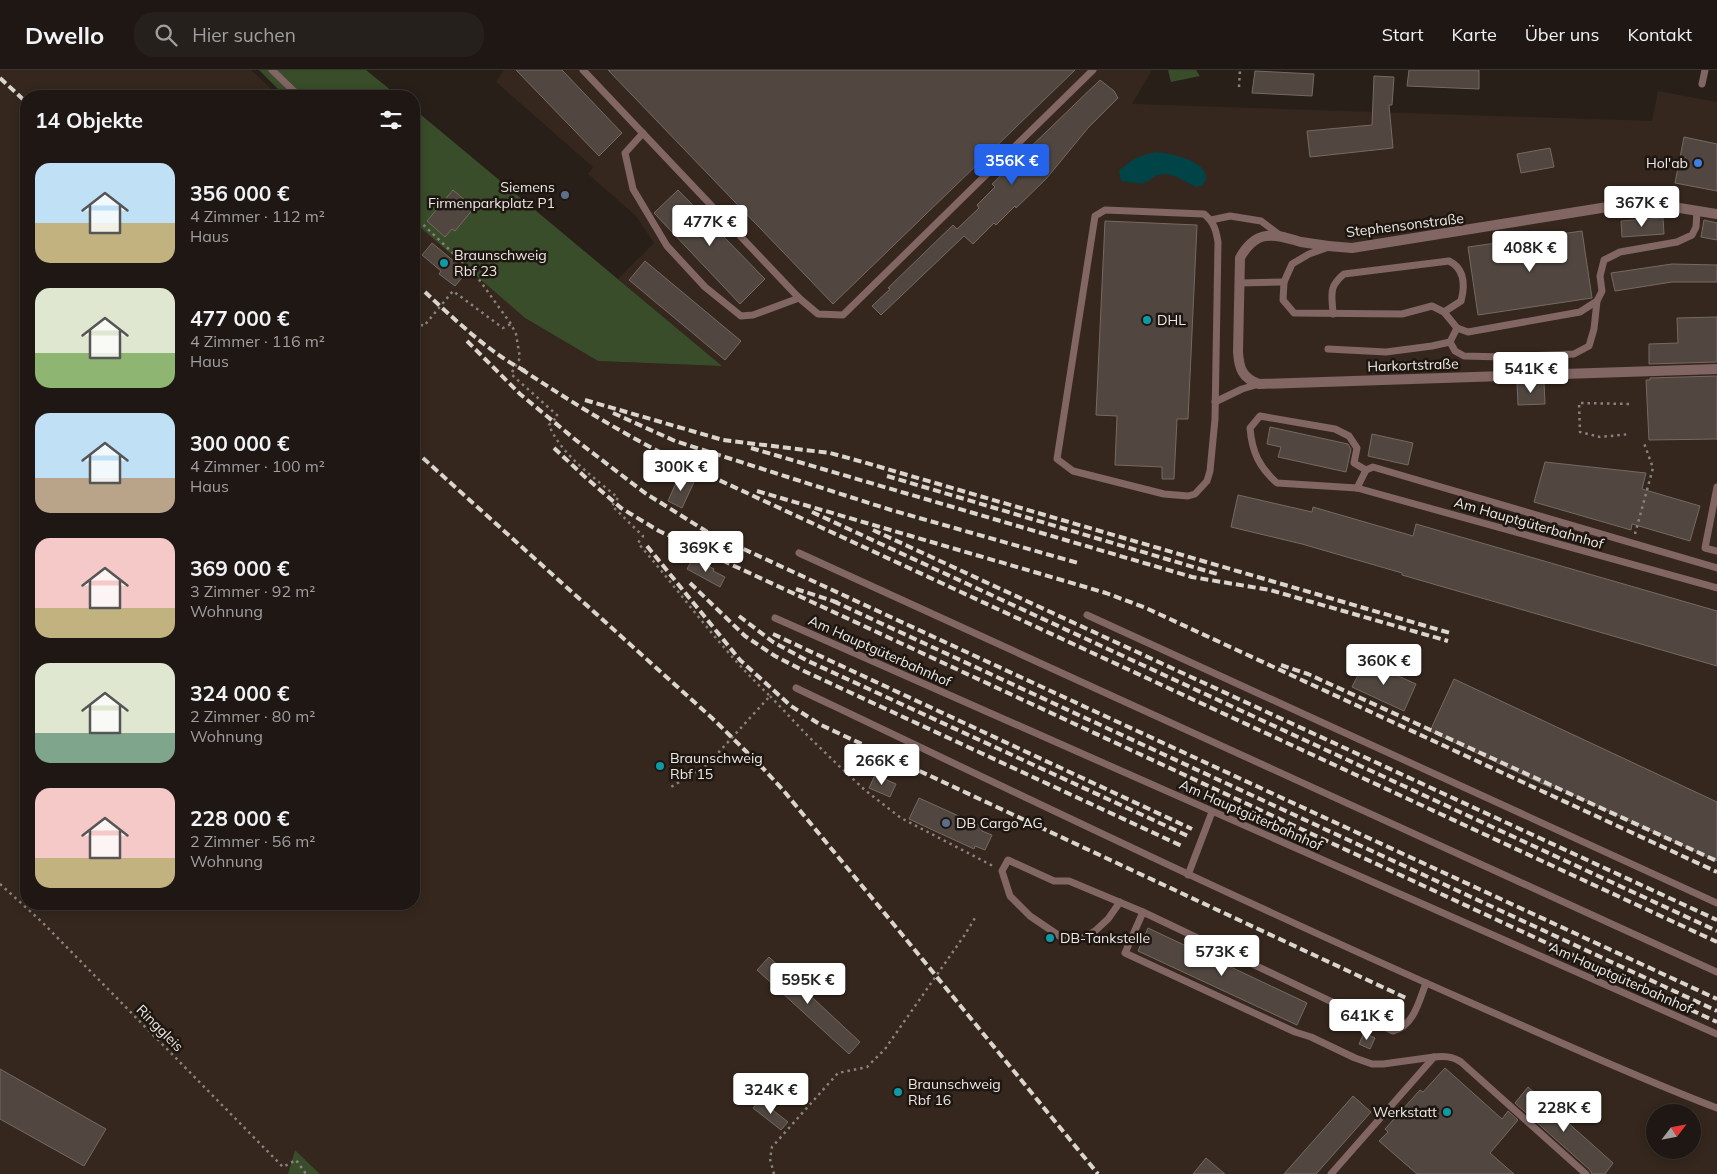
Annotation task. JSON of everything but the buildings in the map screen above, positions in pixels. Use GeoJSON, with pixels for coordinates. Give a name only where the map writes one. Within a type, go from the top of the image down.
{"type":"FeatureCollection","features":[{"type":"Feature","properties":{"kind":"street","name":"Stephensonstraße"},"geometry":{"type":"LineString","coordinates":[[1259,384],[1245,377],[1239,367],[1239,283],[1240,258],[1244,250],[1252,242],[1264,236],[1352,248],[1620,205],[1661,205],[1717,214]]}},
{"type":"Feature","properties":{"kind":"street","name":"Harkortstraße"},"geometry":{"type":"LineString","coordinates":[[1259,384],[1717,369]]}},
{"type":"Feature","properties":{"kind":"lane"},"geometry":{"type":"LineString","coordinates":[[272,70],[293,90]]}},
{"type":"Feature","properties":{"kind":"lane"},"geometry":{"type":"LineString","coordinates":[[583,70],[799,298],[818,314],[843,315],[1093,70]]}},
{"type":"Feature","properties":{"kind":"lane"},"geometry":{"type":"LineString","coordinates":[[1702,84],[1705,70]]}},
{"type":"Feature","properties":{"kind":"lane"},"geometry":{"type":"LineString","coordinates":[[643,133],[625,153],[633,189],[667,246],[705,287],[742,316],[754,315],[799,298]]}},
{"type":"Feature","properties":{"kind":"lane"},"geometry":{"type":"LineString","coordinates":[[1105,210],[1204,214],[1211,220],[1216,230],[1218,242],[1215,402],[1210,471],[1207,481],[1196,494],[1188,496],[1164,494],[1073,471],[1057,459],[1095,216],[1105,210]]}},
{"type":"Feature","properties":{"kind":"lane"},"geometry":{"type":"LineString","coordinates":[[1450,342],[1455,351],[1464,356],[1502,357],[1574,354],[1589,346],[1594,329],[1597,301],[1602,291],[1600,276],[1604,260],[1620,252],[1677,242],[1692,235],[1696,227],[1698,211]]}},
{"type":"Feature","properties":{"kind":"lane"},"geometry":{"type":"LineString","coordinates":[[1211,220],[1230,216],[1261,221],[1281,237]]}},
{"type":"Feature","properties":{"kind":"lane"},"geometry":{"type":"LineString","coordinates":[[1331,246],[1309,254],[1292,264],[1284,282],[1283,300],[1294,313],[1402,314],[1432,306],[1444,312],[1457,328],[1468,332],[1580,312],[1597,301]]}},
{"type":"Feature","properties":{"kind":"lane"},"geometry":{"type":"LineString","coordinates":[[1333,314],[1331,289],[1335,281],[1344,274],[1449,261],[1456,264],[1461,272],[1464,290],[1461,301],[1444,312]]}},
{"type":"Feature","properties":{"kind":"lane"},"geometry":{"type":"LineString","coordinates":[[1239,283],[1284,282]]}},
{"type":"Feature","properties":{"kind":"lane"},"geometry":{"type":"LineString","coordinates":[[1450,342],[1457,328]]}},
{"type":"Feature","properties":{"kind":"lane"},"geometry":{"type":"LineString","coordinates":[[1328,349],[1386,352],[1450,342]]}},
{"type":"Feature","properties":{"kind":"lane"},"geometry":{"type":"LineString","coordinates":[[1215,402],[1242,389],[1259,384]]}},
{"type":"Feature","properties":{"kind":"lane","name":"Am Hauptgüterbahnhof"},"geometry":{"type":"LineString","coordinates":[[1366,470],[1354,463],[1357,448],[1350,436],[1335,429],[1260,416],[1250,428],[1251,444],[1258,461],[1267,474],[1277,483],[1357,488],[1717,588]]}},
{"type":"Feature","properties":{"kind":"lane"},"geometry":{"type":"LineString","coordinates":[[1357,488],[1366,470],[1373,467],[1717,568]]}},
{"type":"Feature","properties":{"kind":"lane"},"geometry":{"type":"LineString","coordinates":[[1717,487],[1705,548],[1717,551]]}},
{"type":"Feature","properties":{"kind":"lane"},"geometry":{"type":"LineString","coordinates":[[799,553],[1717,972]]}},
{"type":"Feature","properties":{"kind":"lane"},"geometry":{"type":"LineString","coordinates":[[1087,615],[1717,903]]}},
{"type":"Feature","properties":{"kind":"lane","name":"Am Hauptgüterbahnhof"},"geometry":{"type":"LineString","coordinates":[[775,618],[1717,1034]]}},
{"type":"Feature","properties":{"kind":"lane"},"geometry":{"type":"LineString","coordinates":[[796,688],[1188,875],[1650,1082],[1717,1108]]}},
{"type":"Feature","properties":{"kind":"lane"},"geometry":{"type":"LineString","coordinates":[[1188,875],[1212,812]]}},
{"type":"Feature","properties":{"kind":"lane"},"geometry":{"type":"LineString","coordinates":[[1120,902],[1108,919],[1094,931],[1081,938],[1061,937],[1030,916],[1010,896],[1002,871],[1008,860],[1054,881],[1069,880],[1120,902],[1143,912],[1393,1031],[1402,1029],[1412,1017],[1426,983]]}},
{"type":"Feature","properties":{"kind":"lane"},"geometry":{"type":"LineString","coordinates":[[1143,912],[1124,953],[1363,1062],[1383,1064],[1434,1057],[1450,1057],[1461,1062],[1586,1174]]}},
{"type":"Feature","properties":{"kind":"lane"},"geometry":{"type":"LineString","coordinates":[[1331,1174],[1434,1057]]}},
{"type":"Feature","properties":{"kind":"path"},"geometry":{"type":"LineString","coordinates":[[1240,70],[1240,87]]}},
{"type":"Feature","properties":{"kind":"path"},"geometry":{"type":"LineString","coordinates":[[420,222],[475,274],[510,324],[516,334],[520,358],[511,374],[558,416],[549,426],[555,438],[618,498],[612,506],[644,536],[638,543],[728,653],[806,735],[866,791],[894,813],[941,840],[1002,871]]}},
{"type":"Feature","properties":{"kind":"path"},"geometry":{"type":"LineString","coordinates":[[420,328],[422,325],[424,326],[453,290],[503,328],[510,324]]}},
{"type":"Feature","properties":{"kind":"path"},"geometry":{"type":"LineString","coordinates":[[1629,404],[1579,404],[1580,432],[1600,437],[1630,434]]}},
{"type":"Feature","properties":{"kind":"path"},"geometry":{"type":"LineString","coordinates":[[1633,543],[1653,468],[1644,443]]}},
{"type":"Feature","properties":{"kind":"path"},"geometry":{"type":"LineString","coordinates":[[671,787],[707,765],[770,696]]}},
{"type":"Feature","properties":{"kind":"path","name":"Ringgleis"},"geometry":{"type":"LineString","coordinates":[[0,884],[20,902]]}},
{"type":"Feature","properties":{"kind":"path","name":"Ringgleis"},"geometry":{"type":"LineString","coordinates":[[29,910],[283,1167],[296,1160],[306,1174]]}},
{"type":"Feature","properties":{"kind":"path"},"geometry":{"type":"LineString","coordinates":[[774,1174],[770,1159],[772,1147],[838,1073],[867,1067],[885,1049],[975,918]]}},
{"type":"Feature","properties":{"kind":"shaded area"},"geometry":{"type":"Polygon","coordinates":[[[0,70],[251,70],[273,90],[20,90],[20,910],[420,910],[420,227],[525,318],[598,361],[722,366],[618,279],[654,243],[636,216],[588,174],[593,167],[496,82],[504,70],[1152,70],[1132,104],[1652,121],[1658,91],[1717,102],[1717,1174],[320,1174],[295,1150],[288,1174],[0,1174],[0,70]]]}},
{"type":"Feature","properties":{"kind":"green space"},"geometry":{"type":"Polygon","coordinates":[[[259,70],[366,70],[391,90],[279,90],[259,70]]]}},
{"type":"Feature","properties":{"kind":"green space"},"geometry":{"type":"Polygon","coordinates":[[[1168,70],[1196,70],[1200,76],[1171,82],[1168,70]]]}},
{"type":"Feature","properties":{"kind":"green space"},"geometry":{"type":"Polygon","coordinates":[[[420,114],[722,366],[598,361],[525,318],[420,227],[420,114]]]}},
{"type":"Feature","properties":{"kind":"green space"},"geometry":{"type":"Polygon","coordinates":[[[295,1150],[320,1174],[288,1174],[295,1150]]]}},
{"type":"Feature","properties":{"kind":"water"},"geometry":{"type":"Polygon","coordinates":[[[1156,152],[1186,159],[1200,166],[1205,172],[1206,178],[1203,185],[1196,187],[1167,174],[1157,175],[1143,184],[1121,181],[1119,171],[1136,158],[1156,152]]]}},
{"type":"Feature","properties":{"kind":"railway"},"geometry":{"type":"LineString","coordinates":[[0,78],[20,96]]}},
{"type":"Feature","properties":{"kind":"railway"},"geometry":{"type":"LineString","coordinates":[[425,292],[487,346],[527,372]]}},
{"type":"Feature","properties":{"kind":"railway"},"geometry":{"type":"LineString","coordinates":[[467,341],[520,394],[577,441],[645,493],[709,533],[1717,999]]}},
{"type":"Feature","properties":{"kind":"railway"},"geometry":{"type":"LineString","coordinates":[[521,369],[599,418],[680,462],[1717,942]]}},
{"type":"Feature","properties":{"kind":"railway"},"geometry":{"type":"LineString","coordinates":[[585,400],[723,440],[830,453],[1450,633]]}},
{"type":"Feature","properties":{"kind":"railway"},"geometry":{"type":"LineString","coordinates":[[613,413],[675,441],[891,510],[1078,563]]}},
{"type":"Feature","properties":{"kind":"railway"},"geometry":{"type":"LineString","coordinates":[[554,448],[621,508],[659,531],[1717,1022]]}},
{"type":"Feature","properties":{"kind":"railway"},"geometry":{"type":"LineString","coordinates":[[751,448],[1192,577],[1270,590],[1448,641]]}},
{"type":"Feature","properties":{"kind":"railway"},"geometry":{"type":"LineString","coordinates":[[420,455],[712,718],[760,765],[783,790],[1098,1174]]}},
{"type":"Feature","properties":{"kind":"railway"},"geometry":{"type":"LineString","coordinates":[[887,476],[1217,574]]}},
{"type":"Feature","properties":{"kind":"railway"},"geometry":{"type":"LineString","coordinates":[[757,491],[1106,593],[1146,608],[1717,872]]}},
{"type":"Feature","properties":{"kind":"railway"},"geometry":{"type":"LineString","coordinates":[[812,512],[1717,931]]}},
{"type":"Feature","properties":{"kind":"railway"},"geometry":{"type":"LineString","coordinates":[[873,530],[1717,920]]}},
{"type":"Feature","properties":{"kind":"railway"},"geometry":{"type":"LineString","coordinates":[[647,546],[740,660],[791,706],[821,725],[1406,998]]}},
{"type":"Feature","properties":{"kind":"railway"},"geometry":{"type":"LineString","coordinates":[[690,583],[745,636],[775,656],[1184,847]]}},
{"type":"Feature","properties":{"kind":"railway"},"geometry":{"type":"LineString","coordinates":[[796,589],[839,603]]}},
{"type":"Feature","properties":{"kind":"railway"},"geometry":{"type":"LineString","coordinates":[[833,601],[1717,1011]]}},
{"type":"Feature","properties":{"kind":"railway"},"geometry":{"type":"LineString","coordinates":[[739,616],[773,642],[808,661],[1188,836]]}},
{"type":"Feature","properties":{"kind":"railway"},"geometry":{"type":"LineString","coordinates":[[773,634],[1192,829]]}},
{"type":"Feature","properties":{"kind":"railway"},"geometry":{"type":"LineString","coordinates":[[1281,665],[1308,674],[1717,861]]}},
{"type":"Feature","properties":{"kind":"place","name":"Hol'ab"},"geometry":{"type":"Point","coordinates":[1698,163]}},
{"type":"Feature","properties":{"kind":"place","name":"Siemens Firmenparkplatz P1"},"geometry":{"type":"Point","coordinates":[565,195]}},
{"type":"Feature","properties":{"kind":"place","name":"Braunschweig Rbf 23"},"geometry":{"type":"Point","coordinates":[444,263]}},
{"type":"Feature","properties":{"kind":"place","name":"DHL"},"geometry":{"type":"Point","coordinates":[1147,320]}},
{"type":"Feature","properties":{"kind":"place","name":"Braunschweig Rbf 15"},"geometry":{"type":"Point","coordinates":[660,766]}},
{"type":"Feature","properties":{"kind":"place","name":"DB Cargo AG"},"geometry":{"type":"Point","coordinates":[946,823]}},
{"type":"Feature","properties":{"kind":"place","name":"DB-Tankstelle"},"geometry":{"type":"Point","coordinates":[1050,938]}},
{"type":"Feature","properties":{"kind":"place","name":"Braunschweig Rbf 16"},"geometry":{"type":"Point","coordinates":[898,1092]}},
{"type":"Feature","properties":{"kind":"place","name":"Werkstatt"},"geometry":{"type":"Point","coordinates":[1447,1112]}}]}
